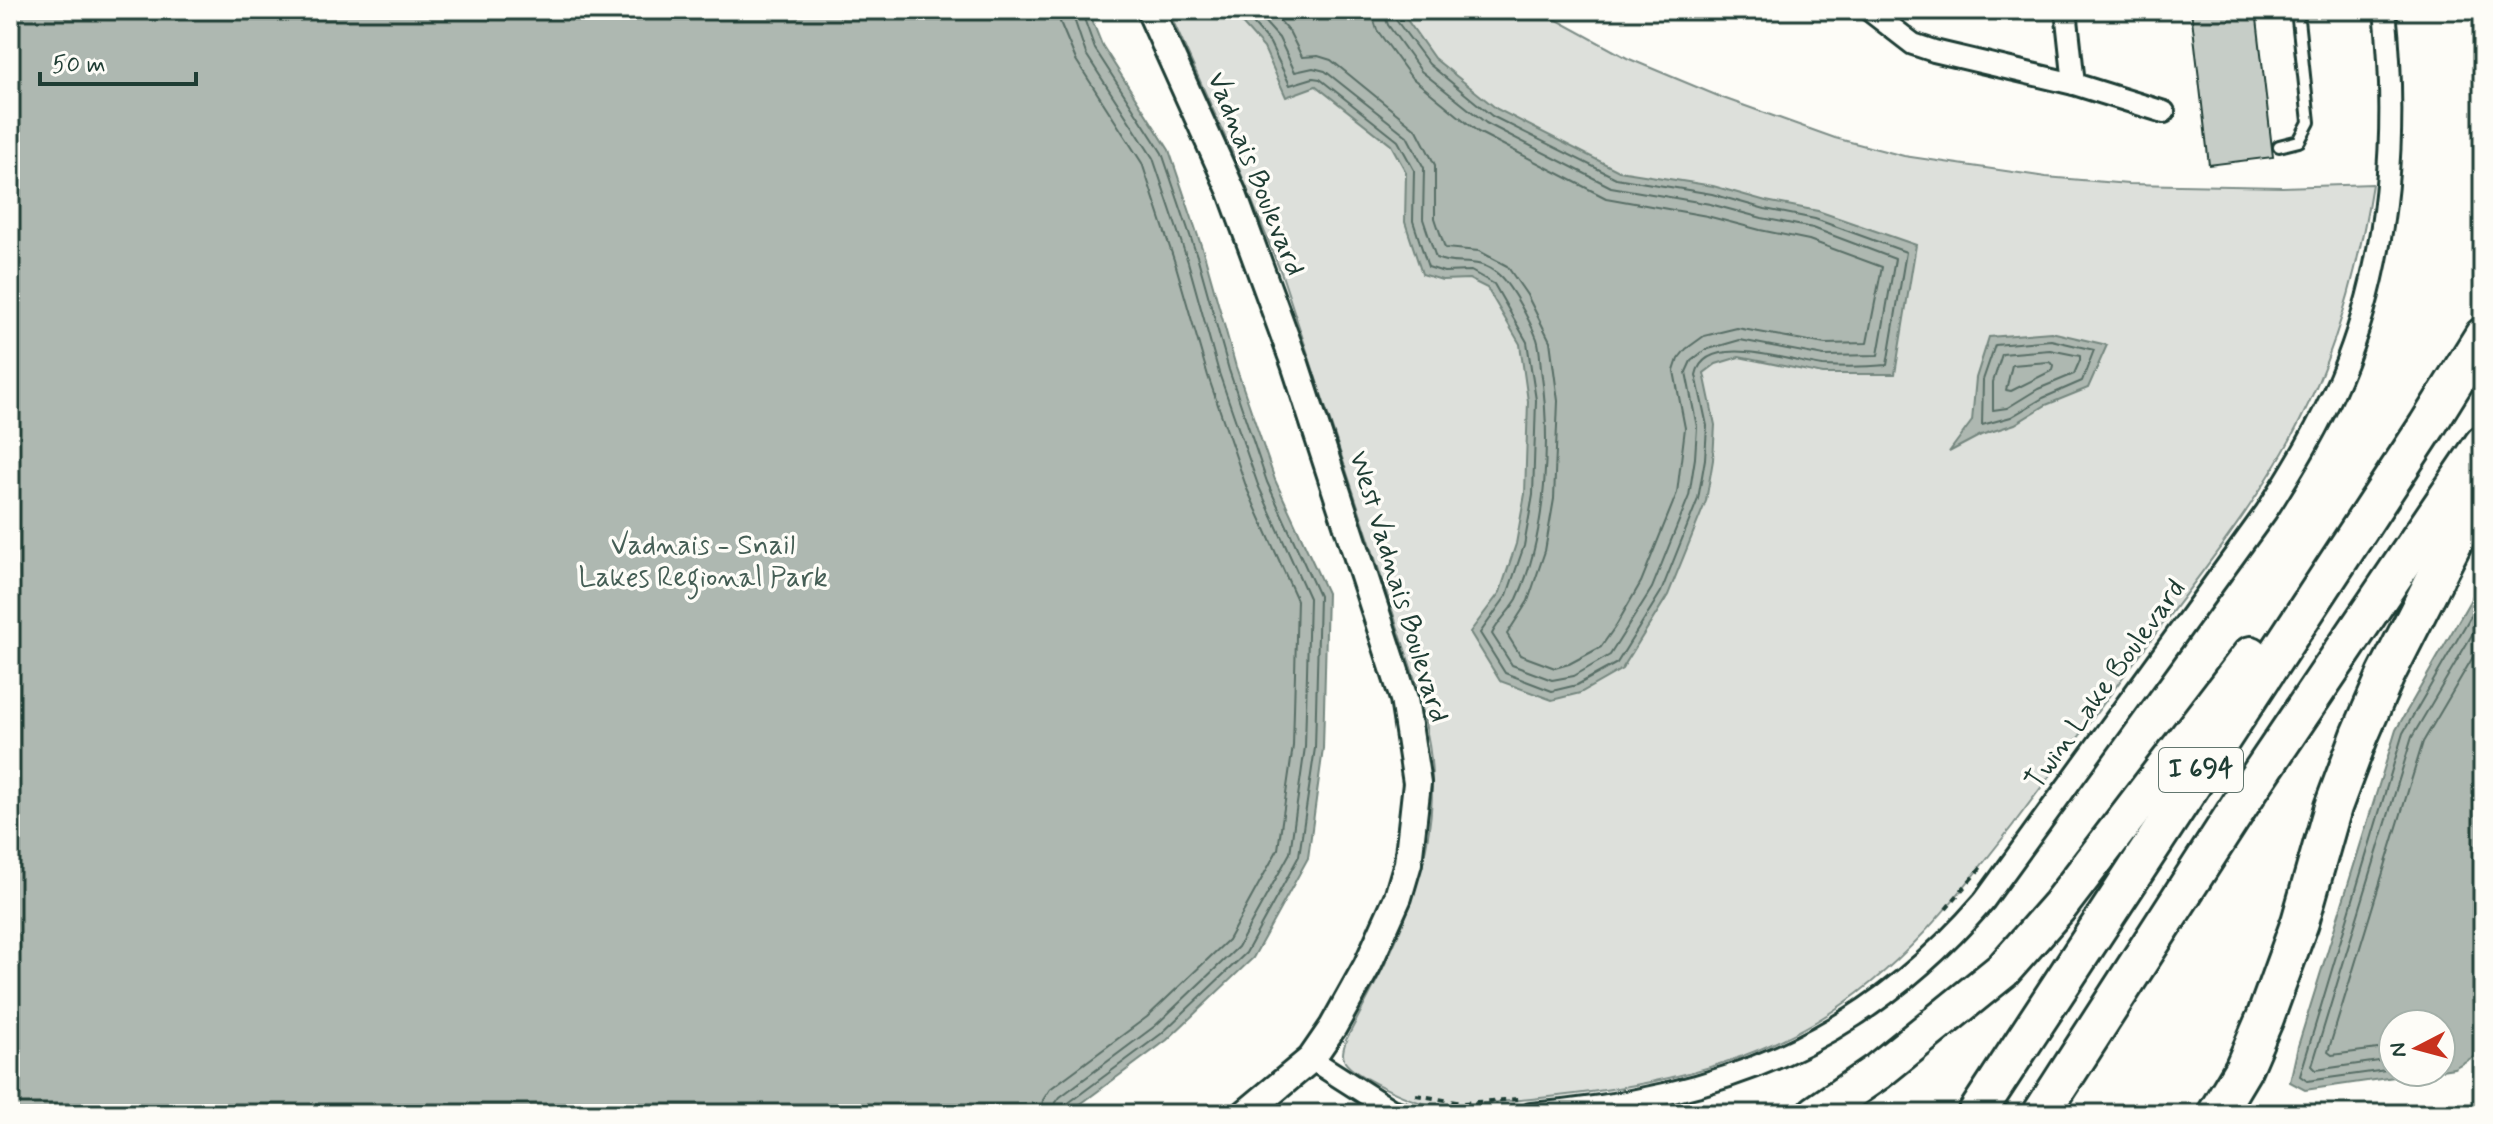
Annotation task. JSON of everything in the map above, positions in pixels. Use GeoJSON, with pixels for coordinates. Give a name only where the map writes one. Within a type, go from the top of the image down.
{"type":"FeatureCollection","features":[{"type":"Feature","properties":{"kind":"highway","name":"I 694"},"geometry":{"type":"LineString","coordinates":[[1976,1114],[2483,336]]}},
{"type":"Feature","properties":{"kind":"highway"},"geometry":{"type":"LineString","coordinates":[[1816,1114],[1867,1080],[1974,996],[2030,941],[2427,426]]}},
{"type":"Feature","properties":{"kind":"highway","name":"I 694"},"geometry":{"type":"LineString","coordinates":[[2041,1114],[2260,774],[2483,444]]}},
{"type":"Feature","properties":{"kind":"highway"},"geometry":{"type":"LineString","coordinates":[[2216,1114],[2243,1069],[2265,1018],[2300,922],[2333,807],[2360,735],[2386,675],[2483,484]]}},
{"type":"Feature","properties":{"kind":"street","name":"Vadnais Boulevard"},"geometry":{"type":"LineString","coordinates":[[1150,10],[1232,192],[1295,364]]}},
{"type":"Feature","properties":{"kind":"street"},"geometry":{"type":"LineString","coordinates":[[1869,10],[1913,44],[2074,84],[2164,112]]}},
{"type":"Feature","properties":{"kind":"street"},"geometry":{"type":"LineString","coordinates":[[2066,10],[2074,84]]}},
{"type":"Feature","properties":{"kind":"street","name":"Twin Lake Boulevard"},"geometry":{"type":"LineString","coordinates":[[1526,1106],[1616,1106],[1737,1075],[1870,1007],[1913,975],[1952,938],[1984,901],[2266,512],[2304,452],[2341,377],[2382,234],[2389,175],[2391,116],[2385,10]]}},
{"type":"Feature","properties":{"kind":"street","name":"West Vadnais Boulevard"},"geometry":{"type":"LineString","coordinates":[[1245,1114],[1311,1059],[1367,966],[1398,897],[1408,863],[1417,783],[1404,699],[1295,364]]}},
{"type":"Feature","properties":{"kind":"street"},"geometry":{"type":"LineString","coordinates":[[1311,1059],[1395,1113]]}},
{"type":"Feature","properties":{"kind":"lane"},"geometry":{"type":"LineString","coordinates":[[2279,146],[2299,141],[2309,122],[2297,10]]}},
{"type":"Feature","properties":{"kind":"path"},"geometry":{"type":"LineString","coordinates":[[1945,910],[1981,867]]}},
{"type":"Feature","properties":{"kind":"path"},"geometry":{"type":"LineString","coordinates":[[1406,1093],[1462,1103],[1526,1106]]}},
{"type":"Feature","properties":{"kind":"path"},"geometry":{"type":"LineString","coordinates":[[2464,1114],[2483,1103]]}},
{"type":"Feature","properties":{"kind":"shaded area"},"geometry":{"type":"Polygon","coordinates":[[[1168,10],[1539,10],[1627,58],[1723,98],[1835,138],[1904,156],[2046,177],[2128,184],[2282,187],[2372,184],[2354,275],[2336,335],[2300,421],[2263,486],[2013,825],[1948,907],[1900,957],[1847,1002],[1817,1021],[1777,1042],[1694,1072],[1562,1096],[1468,1104],[1427,1104],[1370,1081],[1350,1068],[1343,1054],[1346,1040],[1393,947],[1426,850],[1431,816],[1432,768],[1418,689],[1282,275],[1235,159],[1168,10]]]}},
{"type":"Feature","properties":{"kind":"water","name":"Vadnais - Snail Lakes Regional Park"},"geometry":{"type":"Polygon","coordinates":[[[10,10],[1088,10],[1102,45],[1169,150],[1205,257],[1236,367],[1275,480],[1327,593],[1323,749],[1308,858],[1253,958],[1167,1040],[1067,1114],[10,1114],[10,10]]]}},
{"type":"Feature","properties":{"kind":"water"},"geometry":{"type":"Polygon","coordinates":[[[1230,10],[1400,10],[1434,58],[1497,109],[1619,171],[1713,186],[1818,211],[1916,245],[1895,374],[1823,374],[1739,357],[1716,364],[1704,373],[1715,425],[1706,501],[1668,595],[1622,669],[1580,693],[1552,700],[1500,681],[1470,632],[1500,592],[1516,544],[1525,494],[1528,401],[1520,344],[1487,288],[1469,279],[1442,280],[1422,274],[1405,222],[1406,172],[1391,145],[1316,86],[1286,97],[1264,48],[1230,10]]]}},
{"type":"Feature","properties":{"kind":"water"},"geometry":{"type":"Polygon","coordinates":[[[2051,332],[2107,345],[2088,388],[1949,452],[1972,421],[1976,378],[1989,337],[2051,332]]]}},
{"type":"Feature","properties":{"kind":"water"},"geometry":{"type":"Polygon","coordinates":[[[2483,578],[2483,1051],[2457,1066],[2457,1008],[2377,1008],[2377,1080],[2305,1090],[2290,1082],[2298,1046],[2396,730],[2483,578]]]}},
{"type":"Feature","properties":{"kind":"building"},"geometry":{"type":"Polygon","coordinates":[[[2191,10],[2256,10],[2273,157],[2209,165],[2191,10]]]}}]}
